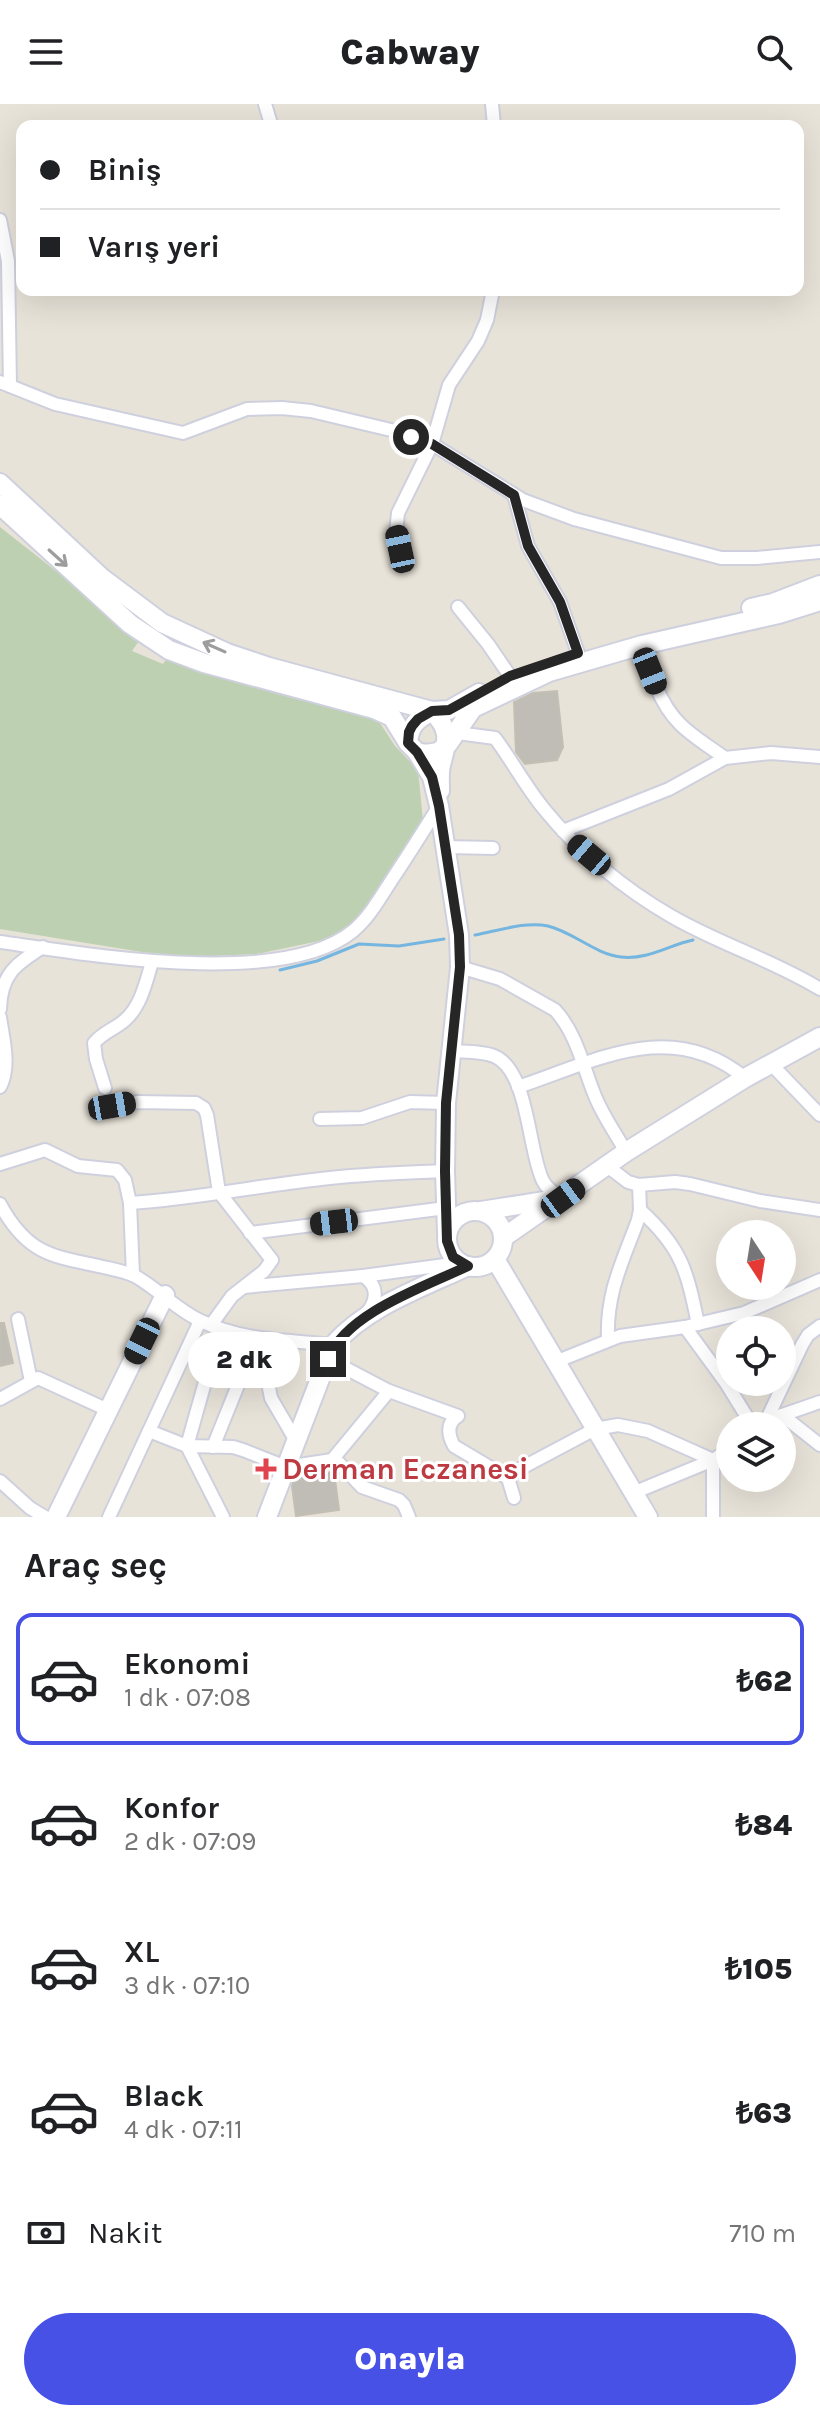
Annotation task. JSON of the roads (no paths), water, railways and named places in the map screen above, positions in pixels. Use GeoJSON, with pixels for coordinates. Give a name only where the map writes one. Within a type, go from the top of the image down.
{"type":"FeatureCollection","features":[{"type":"Feature","properties":{"kind":"street"},"geometry":{"type":"LineString","coordinates":[[0,220],[8,261],[5,384],[55,404],[174,432],[192,432],[247,409],[311,411],[432,444],[514,495],[559,515],[705,555],[739,559],[820,552]]}},
{"type":"Feature","properties":{"kind":"street"},"geometry":{"type":"LineString","coordinates":[[403,565],[396,533],[398,513],[432,444],[446,392],[478,341],[487,320],[492,296]]}},
{"type":"Feature","properties":{"kind":"street"},"geometry":{"type":"LineString","coordinates":[[0,483],[102,578],[162,623],[227,653],[269,667],[432,711],[449,710],[510,676],[578,653],[773,603],[820,585]]}},
{"type":"Feature","properties":{"kind":"street"},"geometry":{"type":"LineString","coordinates":[[514,495],[528,546],[560,602],[578,653]]}},
{"type":"Feature","properties":{"kind":"street"},"geometry":{"type":"LineString","coordinates":[[0,505],[130,624],[169,650],[204,663],[374,709],[392,717],[432,777],[459,935],[460,967],[446,1103],[445,1171],[464,1210],[497,1220],[504,1237],[500,1253],[495,1259],[477,1267],[464,1264],[242,1287]]}},
{"type":"Feature","properties":{"kind":"street"},"geometry":{"type":"LineString","coordinates":[[412,748],[426,754],[438,752],[473,708],[549,672],[642,645],[779,614],[820,601]]}},
{"type":"Feature","properties":{"kind":"street"},"geometry":{"type":"LineString","coordinates":[[458,607],[510,676]]}},
{"type":"Feature","properties":{"kind":"street"},"geometry":{"type":"LineString","coordinates":[[642,645],[656,688],[669,711],[689,732],[725,758]]}},
{"type":"Feature","properties":{"kind":"street"},"geometry":{"type":"LineString","coordinates":[[0,942],[152,962],[223,963],[266,960],[310,953],[330,946],[353,931],[374,907],[439,806],[440,768],[449,736],[432,711]]}},
{"type":"Feature","properties":{"kind":"street"},"geometry":{"type":"LineString","coordinates":[[412,748],[409,732],[412,726],[432,711]]}},
{"type":"Feature","properties":{"kind":"street"},"geometry":{"type":"LineString","coordinates":[[449,736],[495,738],[542,807],[563,831],[627,886],[671,916],[796,974],[820,989]]}},
{"type":"Feature","properties":{"kind":"street"},"geometry":{"type":"LineString","coordinates":[[563,831],[669,789],[725,758],[771,753],[820,757]]}},
{"type":"Feature","properties":{"kind":"street"},"geometry":{"type":"LineString","coordinates":[[446,847],[493,848]]}},
{"type":"Feature","properties":{"kind":"street"},"geometry":{"type":"LineString","coordinates":[[0,1009],[8,974],[43,947]]}},
{"type":"Feature","properties":{"kind":"street"},"geometry":{"type":"LineString","coordinates":[[105,1088],[94,1043],[100,1035],[122,1023],[137,1006],[152,962]]}},
{"type":"Feature","properties":{"kind":"street"},"geometry":{"type":"LineString","coordinates":[[460,967],[500,979],[555,1010],[567,1026],[595,1096],[626,1152]]}},
{"type":"Feature","properties":{"kind":"street"},"geometry":{"type":"LineString","coordinates":[[0,1017],[5,1072],[0,1087]]}},
{"type":"Feature","properties":{"kind":"street"},"geometry":{"type":"LineString","coordinates":[[504,1237],[626,1152],[745,1078],[820,1037]]}},
{"type":"Feature","properties":{"kind":"street"},"geometry":{"type":"LineString","coordinates":[[518,1087],[629,1050],[659,1046],[689,1049],[708,1056],[730,1066],[745,1078]]}},
{"type":"Feature","properties":{"kind":"street"},"geometry":{"type":"LineString","coordinates":[[451,1051],[496,1057],[507,1067],[518,1087],[541,1176],[545,1184],[562,1198]]}},
{"type":"Feature","properties":{"kind":"street"},"geometry":{"type":"LineString","coordinates":[[772,1065],[820,1115]]}},
{"type":"Feature","properties":{"kind":"street"},"geometry":{"type":"LineString","coordinates":[[109,1517],[149,1431],[210,1325],[232,1296],[264,1271],[272,1260],[219,1192],[207,1115],[200,1104],[138,1102],[112,1106]]}},
{"type":"Feature","properties":{"kind":"street"},"geometry":{"type":"LineString","coordinates":[[320,1119],[362,1118],[410,1102],[446,1103]]}},
{"type":"Feature","properties":{"kind":"street"},"geometry":{"type":"LineString","coordinates":[[0,1164],[45,1150],[83,1168],[117,1170],[125,1180],[130,1203],[133,1275]]}},
{"type":"Feature","properties":{"kind":"street"},"geometry":{"type":"LineString","coordinates":[[607,1166],[628,1182],[639,1185],[690,1184],[749,1199],[820,1210]]}},
{"type":"Feature","properties":{"kind":"street"},"geometry":{"type":"LineString","coordinates":[[130,1203],[186,1199],[219,1192],[367,1174],[445,1171]]}},
{"type":"Feature","properties":{"kind":"street"},"geometry":{"type":"LineString","coordinates":[[608,1340],[612,1288],[640,1210],[639,1185]]}},
{"type":"Feature","properties":{"kind":"street"},"geometry":{"type":"LineString","coordinates":[[250,1233],[562,1198]]}},
{"type":"Feature","properties":{"kind":"street"},"geometry":{"type":"LineString","coordinates":[[0,1204],[17,1231],[39,1249],[133,1275],[210,1325],[257,1338],[331,1352],[389,1391],[458,1416],[449,1426],[454,1446],[508,1478],[514,1498]]}},
{"type":"Feature","properties":{"kind":"street"},"geometry":{"type":"LineString","coordinates":[[464,1210],[450,1224],[447,1233],[449,1250],[464,1264]]}},
{"type":"Feature","properties":{"kind":"street"},"geometry":{"type":"LineString","coordinates":[[640,1210],[660,1228],[681,1259],[691,1326],[743,1412]]}},
{"type":"Feature","properties":{"kind":"street"},"geometry":{"type":"LineString","coordinates":[[495,1259],[648,1517]]}},
{"type":"Feature","properties":{"kind":"street"},"geometry":{"type":"LineString","coordinates":[[267,1517],[331,1352],[346,1331],[363,1318],[464,1264]]}},
{"type":"Feature","properties":{"kind":"street"},"geometry":{"type":"LineString","coordinates":[[264,1271],[269,1285]]}},
{"type":"Feature","properties":{"kind":"street"},"geometry":{"type":"LineString","coordinates":[[363,1276],[370,1280],[375,1297],[363,1318]]}},
{"type":"Feature","properties":{"kind":"street"},"geometry":{"type":"LineString","coordinates":[[555,1362],[620,1336],[691,1326],[744,1313],[820,1280]]}},
{"type":"Feature","properties":{"kind":"street"},"geometry":{"type":"LineString","coordinates":[[56,1517],[165,1295]]}},
{"type":"Feature","properties":{"kind":"street"},"geometry":{"type":"LineString","coordinates":[[18,1319],[31,1381]]}},
{"type":"Feature","properties":{"kind":"street"},"geometry":{"type":"LineString","coordinates":[[210,1325],[187,1446],[223,1517]]}},
{"type":"Feature","properties":{"kind":"street"},"geometry":{"type":"LineString","coordinates":[[770,1412],[802,1345],[808,1335],[820,1326]]}},
{"type":"Feature","properties":{"kind":"street"},"geometry":{"type":"LineString","coordinates":[[213,1447],[257,1338]]}},
{"type":"Feature","properties":{"kind":"street"},"geometry":{"type":"LineString","coordinates":[[274,1340],[269,1388],[271,1398],[296,1441]]}},
{"type":"Feature","properties":{"kind":"street"},"geometry":{"type":"LineString","coordinates":[[0,1399],[38,1378],[108,1410]]}},
{"type":"Feature","properties":{"kind":"street"},"geometry":{"type":"LineString","coordinates":[[332,1460],[389,1391]]}},
{"type":"Feature","properties":{"kind":"street"},"geometry":{"type":"LineString","coordinates":[[791,1412],[820,1402]]}},
{"type":"Feature","properties":{"kind":"street"},"geometry":{"type":"LineString","coordinates":[[508,1478],[595,1429],[618,1425],[648,1431],[713,1460]]}},
{"type":"Feature","properties":{"kind":"street"},"geometry":{"type":"LineString","coordinates":[[796,1426],[820,1445]]}},
{"type":"Feature","properties":{"kind":"street"},"geometry":{"type":"LineString","coordinates":[[149,1431],[187,1446],[243,1450],[286,1467],[332,1460],[339,1463],[362,1487],[399,1500],[409,1517]]}},
{"type":"Feature","properties":{"kind":"street"},"geometry":{"type":"LineString","coordinates":[[633,1493],[716,1458]]}},
{"type":"Feature","properties":{"kind":"street"},"geometry":{"type":"LineString","coordinates":[[713,1460],[713,1517]]}},
{"type":"Feature","properties":{"kind":"street"},"geometry":{"type":"LineString","coordinates":[[0,1481],[45,1517]]}},
{"type":"Feature","properties":{"kind":"waterway"},"geometry":{"type":"LineString","coordinates":[[475,935],[521,926],[548,926],[602,952],[621,957],[649,954],[693,940]]}},
{"type":"Feature","properties":{"kind":"waterway"},"geometry":{"type":"LineString","coordinates":[[280,970],[317,961],[359,944],[399,946],[444,939]]}},
{"type":"Feature","properties":{"kind":"place","name":"Derman Eczanesi"},"geometry":{"type":"Point","coordinates":[266,1469]}}]}
